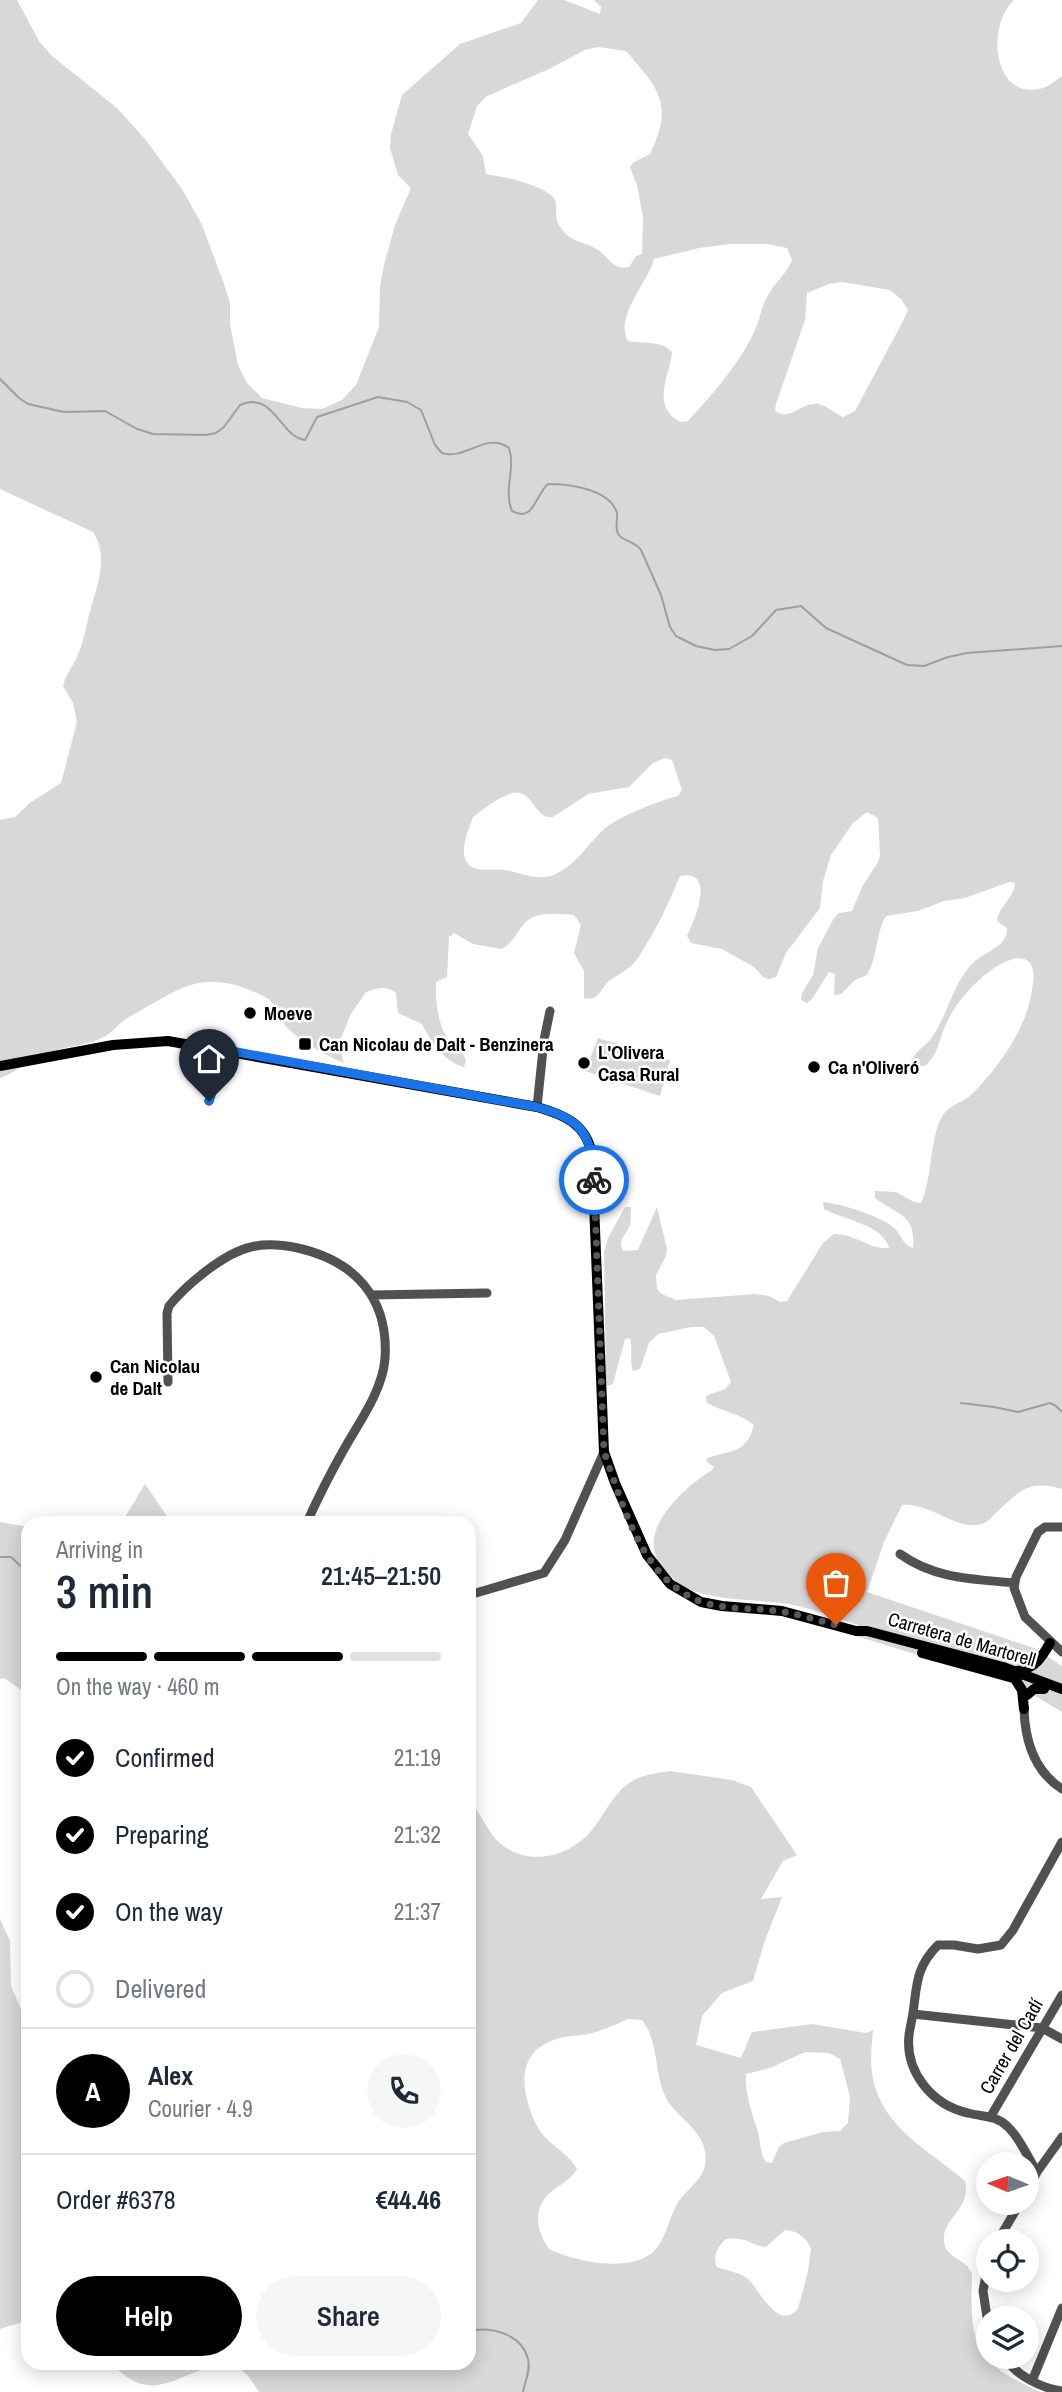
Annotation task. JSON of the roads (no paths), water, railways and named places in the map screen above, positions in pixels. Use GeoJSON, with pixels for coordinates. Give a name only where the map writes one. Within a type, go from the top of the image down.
{"type":"FeatureCollection","features":[{"type":"Feature","properties":{"kind":"main road","name":"Carretera de Martorell"},"geometry":{"type":"LineString","coordinates":[[0,1066],[133,1042],[168,1041],[537,1107],[574,1121],[586,1136],[592,1154],[604,1452],[647,1555],[662,1577],[678,1590],[713,1605],[782,1611],[867,1631],[1003,1667],[1015,1675],[1056,1690]]}},
{"type":"Feature","properties":{"kind":"main road"},"geometry":{"type":"LineString","coordinates":[[856,1630],[903,1647],[1015,1675],[1026,1689],[1024,1709]]}},
{"type":"Feature","properties":{"kind":"main road"},"geometry":{"type":"LineString","coordinates":[[1015,1675],[1040,1660],[1050,1643]]}},
{"type":"Feature","properties":{"kind":"main road"},"geometry":{"type":"LineString","coordinates":[[1040,1660],[1042,1674],[1056,1690]]}},
{"type":"Feature","properties":{"kind":"main road"},"geometry":{"type":"LineString","coordinates":[[1003,1667],[1026,1689]]}},
{"type":"Feature","properties":{"kind":"main road"},"geometry":{"type":"LineString","coordinates":[[1026,1689],[1041,1682],[1056,1690]]}},
{"type":"Feature","properties":{"kind":"street"},"geometry":{"type":"LineString","coordinates":[[537,1107],[550,1011]]}},
{"type":"Feature","properties":{"kind":"street"},"geometry":{"type":"LineString","coordinates":[[209,1101],[226,1050]]}},
{"type":"Feature","properties":{"kind":"street"},"geometry":{"type":"LineString","coordinates":[[168,1382],[169,1306],[207,1272],[238,1251],[252,1246],[289,1246],[325,1256],[350,1270],[371,1295],[380,1314],[385,1362],[380,1382],[367,1409],[310,1516]]}},
{"type":"Feature","properties":{"kind":"street"},"geometry":{"type":"LineString","coordinates":[[371,1295],[487,1293]]}},
{"type":"Feature","properties":{"kind":"street"},"geometry":{"type":"LineString","coordinates":[[476,1593],[544,1573],[565,1540],[604,1452]]}},
{"type":"Feature","properties":{"kind":"street"},"geometry":{"type":"LineString","coordinates":[[1062,1527],[1045,1527],[1038,1532],[1014,1583],[1018,1603],[1026,1617],[1062,1652]]}},
{"type":"Feature","properties":{"kind":"street"},"geometry":{"type":"LineString","coordinates":[[900,1553],[915,1565],[950,1577],[1014,1583]]}},
{"type":"Feature","properties":{"kind":"street"},"geometry":{"type":"LineString","coordinates":[[1024,1709],[1026,1732],[1034,1757],[1045,1776],[1062,1789]]}},
{"type":"Feature","properties":{"kind":"street"},"geometry":{"type":"LineString","coordinates":[[1025,2152],[1009,2127],[991,2116],[967,2113],[938,2100],[919,2081],[912,2061],[909,2037],[916,1984],[924,1958],[938,1945],[978,1949],[1001,1945],[1013,1930],[1062,1842]]}},
{"type":"Feature","properties":{"kind":"street","name":"Carrer del Cadí"},"geometry":{"type":"LineString","coordinates":[[991,2116],[1062,1995]]}},
{"type":"Feature","properties":{"kind":"street"},"geometry":{"type":"LineString","coordinates":[[913,2014],[1042,2028],[1062,2039]]}},
{"type":"Feature","properties":{"kind":"street"},"geometry":{"type":"LineString","coordinates":[[1040,2168],[1062,2137]]}},
{"type":"Feature","properties":{"kind":"street"},"geometry":{"type":"LineString","coordinates":[[1032,2381],[1062,2308]]}},
{"type":"Feature","properties":{"kind":"street"},"geometry":{"type":"LineString","coordinates":[[1014,2369],[1032,2381],[1052,2390],[1062,2391]]}},
{"type":"Feature","properties":{"kind":"waterway"},"geometry":{"type":"LineString","coordinates":[[0,379],[28,404],[64,412],[105,411],[137,429],[153,434],[216,433],[224,427],[240,405],[252,402],[269,409],[289,431],[305,440],[317,417],[378,397],[407,402],[421,410],[435,445],[442,453],[459,453],[492,443],[509,448],[509,496],[512,511],[519,514],[530,511],[548,484],[577,487],[606,498],[617,513],[616,527],[619,535],[641,550],[661,595],[670,627],[676,636],[696,646],[715,650],[729,649],[752,636],[776,610],[801,606],[826,628],[907,665],[924,666],[967,653],[1062,646]]}},
{"type":"Feature","properties":{"kind":"waterway"},"geometry":{"type":"LineString","coordinates":[[961,1403],[1018,1412],[1050,1403],[1062,1412]]}},
{"type":"Feature","properties":{"kind":"waterway"},"geometry":{"type":"LineString","coordinates":[[0,1557],[11,1557],[21,1566]]}},
{"type":"Feature","properties":{"kind":"waterway"},"geometry":{"type":"LineString","coordinates":[[476,2330],[504,2334],[525,2350],[529,2363],[523,2392]]}},
{"type":"Feature","properties":{"kind":"place","name":"Moeve"},"geometry":{"type":"Point","coordinates":[250,1013]}},
{"type":"Feature","properties":{"kind":"place","name":"Can Nicolau de Dalt - Benzinera"},"geometry":{"type":"Point","coordinates":[305,1044]}},
{"type":"Feature","properties":{"kind":"place","name":"L'Olivera Casa Rural"},"geometry":{"type":"Point","coordinates":[584,1063]}},
{"type":"Feature","properties":{"kind":"place","name":"Ca n'Oliveró"},"geometry":{"type":"Point","coordinates":[814,1067]}},
{"type":"Feature","properties":{"kind":"place","name":"Can Nicolau de Dalt"},"geometry":{"type":"Point","coordinates":[96,1377]}}]}
